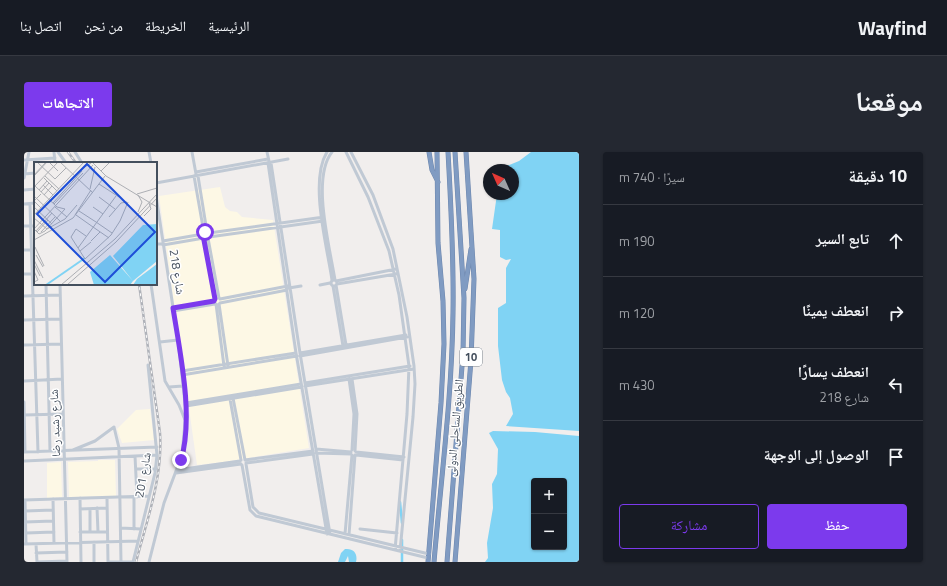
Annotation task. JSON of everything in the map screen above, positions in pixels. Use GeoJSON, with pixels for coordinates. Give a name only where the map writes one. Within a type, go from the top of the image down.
{"type":"FeatureCollection","features":[{"type":"Feature","properties":{"kind":"highway"},"geometry":{"type":"LineString","coordinates":[[428,152],[433,173],[439,183]]}},
{"type":"Feature","properties":{"kind":"highway","name":"الطريق الساحلى الدولى"},"geometry":{"type":"LineString","coordinates":[[428,558],[441,403],[444,344],[443,301],[438,243],[439,183],[437,152]]}},
{"type":"Feature","properties":{"kind":"highway","name":"الطريق الساحلى الدولى"},"geometry":{"type":"LineString","coordinates":[[434,562],[451,364],[453,313],[452,227],[448,152]]}},
{"type":"Feature","properties":{"kind":"highway","name":"الطريق الساحلى الدولى"},"geometry":{"type":"LineString","coordinates":[[447,562],[463,353],[464,298],[455,152]]}},
{"type":"Feature","properties":{"kind":"highway","name":"الطريق الساحلى الدولى"},"geometry":{"type":"LineString","coordinates":[[455,562],[471,360],[474,268],[466,152]]}},
{"type":"Feature","properties":{"kind":"highway"},"geometry":{"type":"LineString","coordinates":[[464,298],[472,244]]}},
{"type":"Feature","properties":{"kind":"street"},"geometry":{"type":"LineString","coordinates":[[29,152],[26,160],[24,176],[34,174]]}},
{"type":"Feature","properties":{"kind":"street"},"geometry":{"type":"LineString","coordinates":[[55,152],[55,162]]}},
{"type":"Feature","properties":{"kind":"street"},"geometry":{"type":"LineString","coordinates":[[55,152],[65,162]]}},
{"type":"Feature","properties":{"kind":"street"},"geometry":{"type":"LineString","coordinates":[[74,152],[81,162]]}},
{"type":"Feature","properties":{"kind":"street"},"geometry":{"type":"LineString","coordinates":[[149,152],[151,162]]}},
{"type":"Feature","properties":{"kind":"street"},"geometry":{"type":"LineString","coordinates":[[192,152],[217,301],[226,366]]}},
{"type":"Feature","properties":{"kind":"street"},"geometry":{"type":"LineString","coordinates":[[267,152],[298,355],[328,532]]}},
{"type":"Feature","properties":{"kind":"street"},"geometry":{"type":"LineString","coordinates":[[328,152],[321,164],[319,175],[324,219],[344,346]]}},
{"type":"Feature","properties":{"kind":"street"},"geometry":{"type":"LineString","coordinates":[[324,219],[322,177],[327,160],[332,152]]}},
{"type":"Feature","properties":{"kind":"street"},"geometry":{"type":"LineString","coordinates":[[346,152],[383,232],[396,271],[409,368],[404,458],[395,548]]}},
{"type":"Feature","properties":{"kind":"street"},"geometry":{"type":"LineString","coordinates":[[351,152],[364,176],[387,231],[410,335],[414,367],[413,417],[400,549]]}},
{"type":"Feature","properties":{"kind":"street"},"geometry":{"type":"LineString","coordinates":[[26,160],[55,158]]}},
{"type":"Feature","properties":{"kind":"street"},"geometry":{"type":"LineString","coordinates":[[157,184],[196,175],[288,159]]}},
{"type":"Feature","properties":{"kind":"street"},"geometry":{"type":"LineString","coordinates":[[359,178],[364,176]]}},
{"type":"Feature","properties":{"kind":"street"},"geometry":{"type":"LineString","coordinates":[[24,190],[34,189]]}},
{"type":"Feature","properties":{"kind":"street","name":"شارع 218"},"geometry":{"type":"LineString","coordinates":[[149,562],[164,503],[184,447],[186,422],[186,405],[178,340],[157,203]]}},
{"type":"Feature","properties":{"kind":"street"},"geometry":{"type":"LineString","coordinates":[[24,204],[34,204]]}},
{"type":"Feature","properties":{"kind":"street"},"geometry":{"type":"LineString","coordinates":[[30,204],[34,250],[34,320],[38,452]]}},
{"type":"Feature","properties":{"kind":"street"},"geometry":{"type":"LineString","coordinates":[[157,244],[206,235],[324,219]]}},
{"type":"Feature","properties":{"kind":"street"},"geometry":{"type":"LineString","coordinates":[[24,226],[33,226]]}},
{"type":"Feature","properties":{"kind":"street"},"geometry":{"type":"LineString","coordinates":[[24,250],[34,250]]}},
{"type":"Feature","properties":{"kind":"street"},"geometry":{"type":"LineString","coordinates":[[320,285],[396,271]]}},
{"type":"Feature","properties":{"kind":"street"},"geometry":{"type":"LineString","coordinates":[[24,274],[34,274]]}},
{"type":"Feature","properties":{"kind":"street"},"geometry":{"type":"LineString","coordinates":[[46,285],[50,451]]}},
{"type":"Feature","properties":{"kind":"street","name":"شارع رشيد رضا"},"geometry":{"type":"LineString","coordinates":[[60,285],[67,561]]}},
{"type":"Feature","properties":{"kind":"street"},"geometry":{"type":"LineString","coordinates":[[151,285],[165,381],[181,409],[186,422]]}},
{"type":"Feature","properties":{"kind":"street"},"geometry":{"type":"LineString","coordinates":[[173,310],[301,286]]}},
{"type":"Feature","properties":{"kind":"street"},"geometry":{"type":"LineString","coordinates":[[24,296],[60,295]]}},
{"type":"Feature","properties":{"kind":"street"},"geometry":{"type":"LineString","coordinates":[[24,320],[60,319]]}},
{"type":"Feature","properties":{"kind":"street"},"geometry":{"type":"LineString","coordinates":[[182,373],[298,355],[410,335]]}},
{"type":"Feature","properties":{"kind":"street"},"geometry":{"type":"LineString","coordinates":[[298,355],[405,336]]}},
{"type":"Feature","properties":{"kind":"street"},"geometry":{"type":"LineString","coordinates":[[160,342],[178,340]]}},
{"type":"Feature","properties":{"kind":"street"},"geometry":{"type":"LineString","coordinates":[[24,345],[61,344]]}},
{"type":"Feature","properties":{"kind":"street","name":"شارع 201"},"geometry":{"type":"LineString","coordinates":[[133,562],[156,469],[157,447],[148,365]]}},
{"type":"Feature","properties":{"kind":"street"},"geometry":{"type":"LineString","coordinates":[[303,385],[350,379],[414,367]]}},
{"type":"Feature","properties":{"kind":"street"},"geometry":{"type":"LineString","coordinates":[[186,405],[409,368]]}},
{"type":"Feature","properties":{"kind":"street"},"geometry":{"type":"LineString","coordinates":[[24,381],[62,379]]}},
{"type":"Feature","properties":{"kind":"street"},"geometry":{"type":"LineString","coordinates":[[347,535],[357,414],[350,379]]}},
{"type":"Feature","properties":{"kind":"street"},"geometry":{"type":"LineString","coordinates":[[169,387],[183,386]]}},
{"type":"Feature","properties":{"kind":"street"},"geometry":{"type":"LineString","coordinates":[[220,399],[232,399],[252,394]]}},
{"type":"Feature","properties":{"kind":"street"},"geometry":{"type":"LineString","coordinates":[[232,399],[243,462],[253,507],[257,512],[328,532],[400,549],[428,558]]}},
{"type":"Feature","properties":{"kind":"street"},"geometry":{"type":"LineString","coordinates":[[24,402],[25,452],[157,447]]}},
{"type":"Feature","properties":{"kind":"street"},"geometry":{"type":"LineString","coordinates":[[24,414],[63,414]]}},
{"type":"Feature","properties":{"kind":"street"},"geometry":{"type":"LineString","coordinates":[[73,450],[95,441],[114,427],[120,457],[121,562]]}},
{"type":"Feature","properties":{"kind":"street"},"geometry":{"type":"LineString","coordinates":[[176,471],[315,452],[354,453],[404,458]]}},
{"type":"Feature","properties":{"kind":"street"},"geometry":{"type":"LineString","coordinates":[[24,461],[157,455]]}},
{"type":"Feature","properties":{"kind":"street"},"geometry":{"type":"LineString","coordinates":[[134,528],[135,456]]}},
{"type":"Feature","properties":{"kind":"street"},"geometry":{"type":"LineString","coordinates":[[136,469],[156,469]]}},
{"type":"Feature","properties":{"kind":"street"},"geometry":{"type":"LineString","coordinates":[[138,541],[25,544],[26,533],[24,500],[149,496]]}},
{"type":"Feature","properties":{"kind":"street"},"geometry":{"type":"LineString","coordinates":[[80,498],[81,562]]}},
{"type":"Feature","properties":{"kind":"street"},"geometry":{"type":"LineString","coordinates":[[107,498],[108,562],[133,562]]}},
{"type":"Feature","properties":{"kind":"street"},"geometry":{"type":"LineString","coordinates":[[53,499],[54,543]]}},
{"type":"Feature","properties":{"kind":"street"},"geometry":{"type":"LineString","coordinates":[[97,508],[98,532]]}},
{"type":"Feature","properties":{"kind":"street"},"geometry":{"type":"LineString","coordinates":[[80,509],[107,508]]}},
{"type":"Feature","properties":{"kind":"street"},"geometry":{"type":"LineString","coordinates":[[90,509],[90,532]]}},
{"type":"Feature","properties":{"kind":"street"},"geometry":{"type":"LineString","coordinates":[[25,511],[53,510]]}},
{"type":"Feature","properties":{"kind":"street"},"geometry":{"type":"LineString","coordinates":[[25,522],[53,521]]}},
{"type":"Feature","properties":{"kind":"street"},"geometry":{"type":"LineString","coordinates":[[121,528],[141,529]]}},
{"type":"Feature","properties":{"kind":"street"},"geometry":{"type":"LineString","coordinates":[[360,529],[397,533]]}},
{"type":"Feature","properties":{"kind":"street"},"geometry":{"type":"LineString","coordinates":[[26,533],[54,532]]}},
{"type":"Feature","properties":{"kind":"street"},"geometry":{"type":"LineString","coordinates":[[80,532],[107,532]]}},
{"type":"Feature","properties":{"kind":"street"},"geometry":{"type":"LineString","coordinates":[[328,532],[347,535],[395,548]]}},
{"type":"Feature","properties":{"kind":"street"},"geometry":{"type":"LineString","coordinates":[[94,542],[94,562]]}},
{"type":"Feature","properties":{"kind":"street"},"geometry":{"type":"LineString","coordinates":[[36,544],[37,562],[67,561]]}},
{"type":"Feature","properties":{"kind":"street"},"geometry":{"type":"LineString","coordinates":[[36,553],[67,552]]}},
{"type":"Feature","properties":{"kind":"shaded area"},"geometry":{"type":"Polygon","coordinates":[[[220,187],[225,207],[230,211],[237,212],[242,217],[273,220],[309,448],[197,465],[159,196],[220,187]]]}},
{"type":"Feature","properties":{"kind":"shaded area"},"geometry":{"type":"Polygon","coordinates":[[[150,409],[154,440],[122,443],[117,429],[136,410],[150,409]]]}},
{"type":"Feature","properties":{"kind":"shaded area"},"geometry":{"type":"Polygon","coordinates":[[[115,460],[116,496],[69,497],[68,462],[115,460]]]}},
{"type":"Feature","properties":{"kind":"shaded area"},"geometry":{"type":"Polygon","coordinates":[[[61,462],[62,497],[47,498],[47,463],[61,462]]]}},
{"type":"Feature","properties":{"kind":"water"},"geometry":{"type":"Polygon","coordinates":[[[531,152],[579,152],[579,431],[506,426],[513,414],[510,398],[506,392],[502,380],[498,346],[498,308],[506,303],[506,268],[511,259],[506,260],[500,257],[500,230],[492,229],[496,200],[519,200],[519,164],[512,164],[519,161],[531,152]]]}},
{"type":"Feature","properties":{"kind":"water"},"geometry":{"type":"Polygon","coordinates":[[[493,431],[535,432],[579,436],[579,562],[485,562],[488,558],[487,543],[493,508],[492,484],[497,474],[498,449],[489,433],[493,431]]]}},
{"type":"Feature","properties":{"kind":"water"},"geometry":{"type":"Polygon","coordinates":[[[345,549],[351,549],[355,552],[356,562],[349,562],[348,556],[345,562],[338,562],[341,553],[345,549]]]}},
{"type":"Feature","properties":{"kind":"waterway"},"geometry":{"type":"LineString","coordinates":[[400,502],[402,523]]}},
{"type":"Feature","properties":{"kind":"waterway"},"geometry":{"type":"LineString","coordinates":[[402,540],[402,562]]}},
{"type":"Feature","properties":{"kind":"railway"},"geometry":{"type":"LineString","coordinates":[[68,152],[75,162]]}},
{"type":"Feature","properties":{"kind":"railway"},"geometry":{"type":"LineString","coordinates":[[136,562],[157,482],[160,449],[160,433],[139,285]]}},
{"type":"Feature","properties":{"kind":"route"},"geometry":{"type":"LineString","coordinates":[[181,460],[186,431],[186,403],[173,308],[214,301],[215,299],[205,238],[203,237],[205,232]]}}]}
